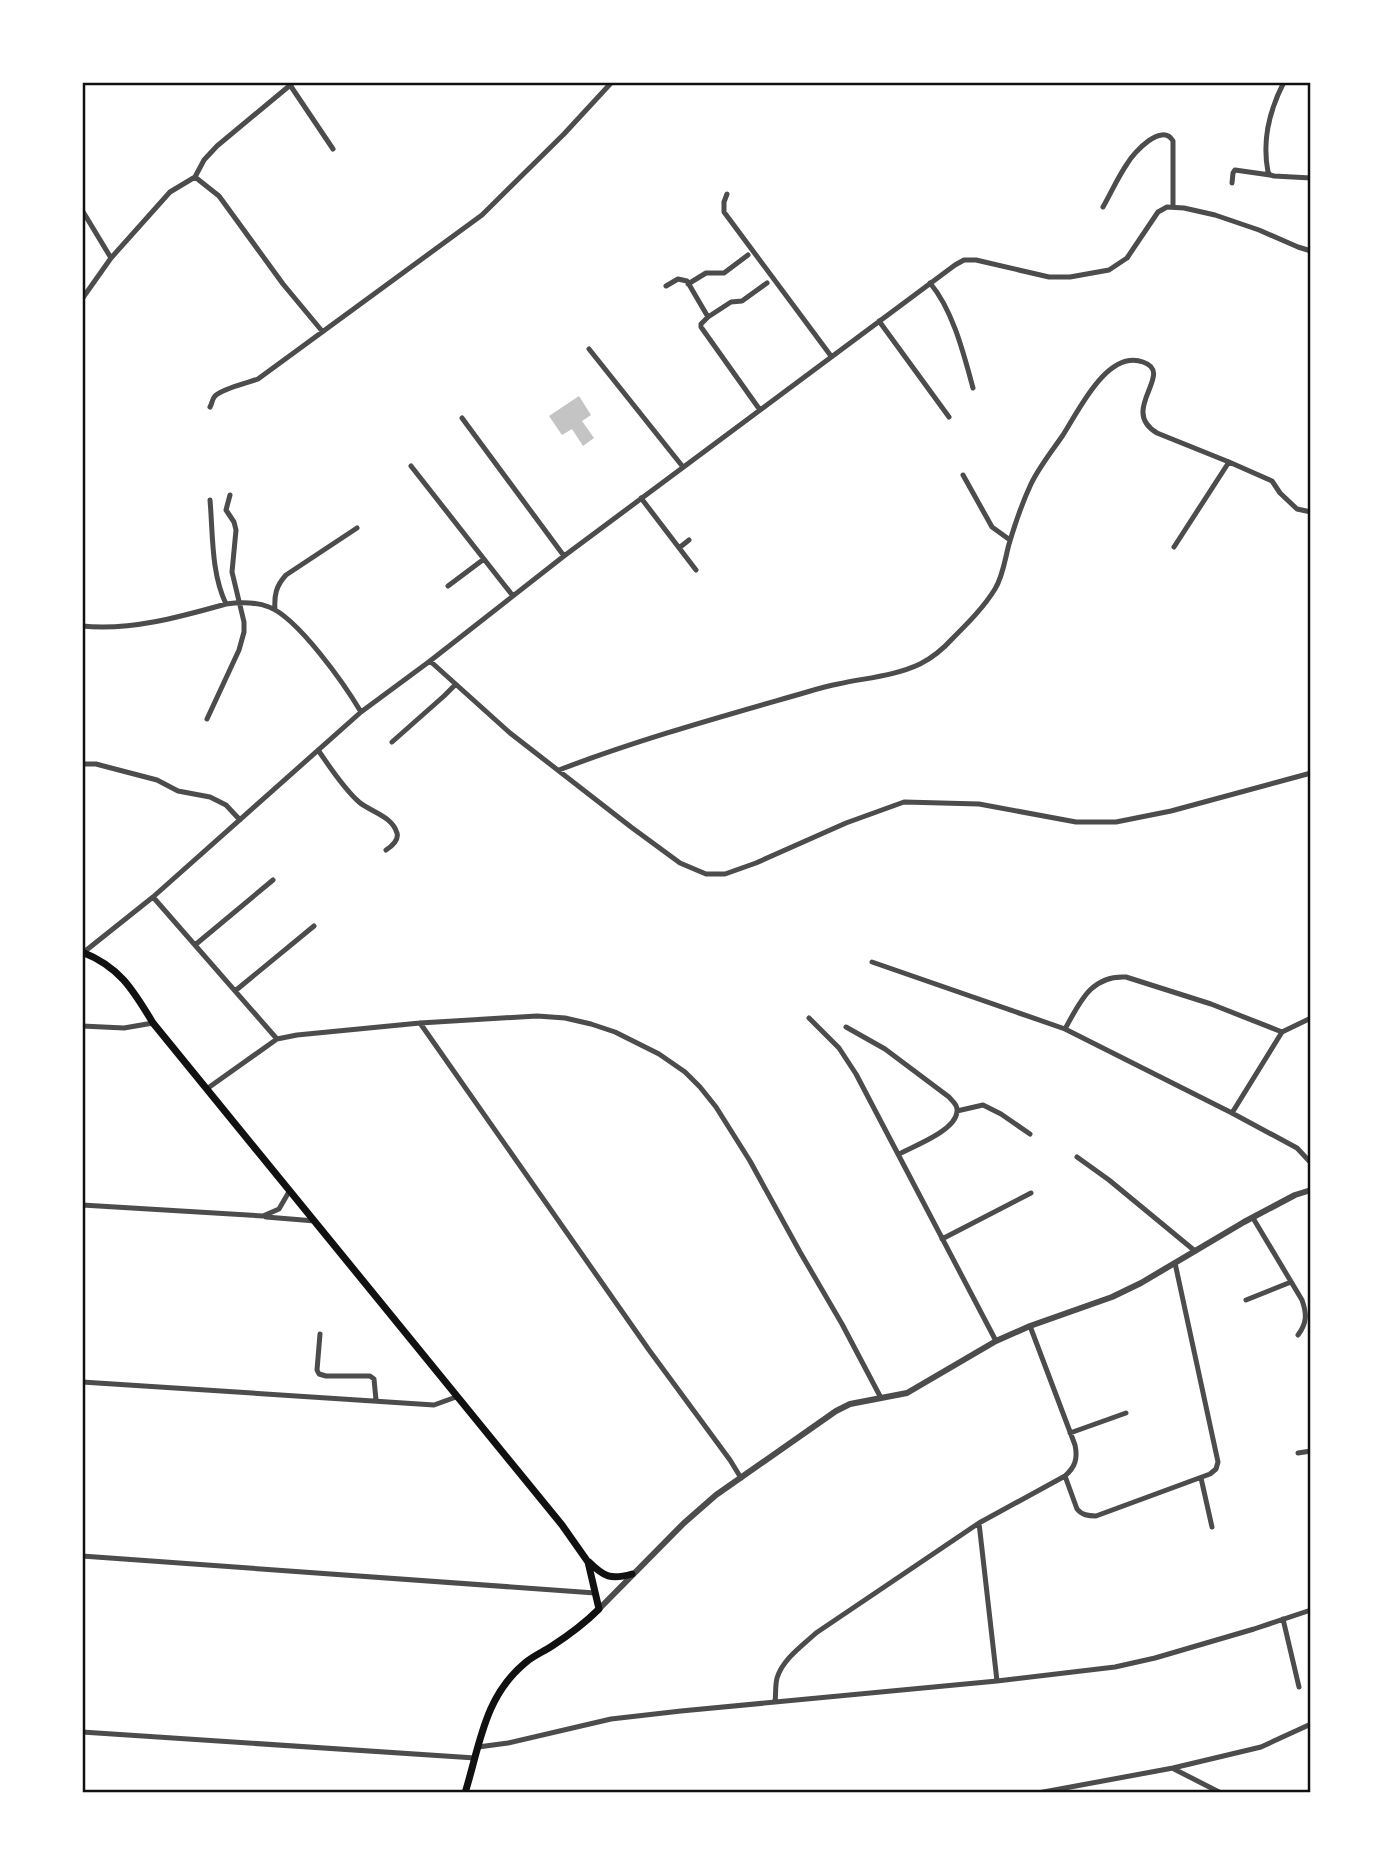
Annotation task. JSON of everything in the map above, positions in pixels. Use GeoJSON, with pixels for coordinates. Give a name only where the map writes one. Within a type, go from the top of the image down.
{"type":"FeatureCollection","features":[{"type":"Feature","properties":{"kind":"main road"},"geometry":{"type":"LineString","coordinates":[[83,952],[102,961],[131,987],[153,1023],[562,1525],[588,1562],[610,1578],[632,1574]]}},
{"type":"Feature","properties":{"kind":"main road"},"geometry":{"type":"LineString","coordinates":[[464,1793],[488,1712],[504,1684],[526,1662],[565,1637],[599,1609],[588,1562]]}},
{"type":"Feature","properties":{"kind":"street"},"geometry":{"type":"LineString","coordinates":[[210,407],[215,396],[224,389],[258,379],[482,215],[612,82]]}},
{"type":"Feature","properties":{"kind":"street"},"geometry":{"type":"LineString","coordinates":[[1270,175],[1267,166],[1268,121],[1284,82]]}},
{"type":"Feature","properties":{"kind":"street"},"geometry":{"type":"LineString","coordinates":[[82,299],[111,258],[170,192],[195,177],[204,160],[217,146],[293,84],[333,149]]}},
{"type":"Feature","properties":{"kind":"street"},"geometry":{"type":"LineString","coordinates":[[1103,207],[1136,152],[1161,134],[1166,134],[1173,141],[1173,207]]}},
{"type":"Feature","properties":{"kind":"street"},"geometry":{"type":"LineString","coordinates":[[1232,183],[1235,170],[1311,178]]}},
{"type":"Feature","properties":{"kind":"street"},"geometry":{"type":"LineString","coordinates":[[195,177],[219,195],[283,284],[322,331]]}},
{"type":"Feature","properties":{"kind":"street"},"geometry":{"type":"LineString","coordinates":[[727,194],[724,212],[831,356]]}},
{"type":"Feature","properties":{"kind":"street"},"geometry":{"type":"LineString","coordinates":[[83,952],[153,897],[361,712],[642,498],[680,465],[760,410],[955,265],[964,260],[976,260],[1049,277],[1070,277],[1109,270],[1127,258],[1158,212],[1167,206],[1215,215],[1311,251]]}},
{"type":"Feature","properties":{"kind":"street"},"geometry":{"type":"LineString","coordinates":[[82,210],[111,258]]}},
{"type":"Feature","properties":{"kind":"street"},"geometry":{"type":"LineString","coordinates":[[688,284],[706,273],[723,273],[748,255]]}},
{"type":"Feature","properties":{"kind":"street"},"geometry":{"type":"LineString","coordinates":[[666,286],[683,279],[708,317]]}},
{"type":"Feature","properties":{"kind":"street"},"geometry":{"type":"LineString","coordinates":[[930,283],[936,290],[962,348],[973,388]]}},
{"type":"Feature","properties":{"kind":"street"},"geometry":{"type":"LineString","coordinates":[[760,410],[702,331],[701,324],[731,302],[742,301],[767,284]]}},
{"type":"Feature","properties":{"kind":"street"},"geometry":{"type":"LineString","coordinates":[[879,321],[948,417]]}},
{"type":"Feature","properties":{"kind":"street"},"geometry":{"type":"LineString","coordinates":[[589,349],[680,465]]}},
{"type":"Feature","properties":{"kind":"street"},"geometry":{"type":"LineString","coordinates":[[559,770],[754,707],[833,684],[898,671],[921,663],[952,639],[995,589],[1032,482],[1100,378],[1119,364],[1136,360],[1144,362],[1153,370],[1152,384],[1142,413],[1143,421],[1149,428],[1272,481],[1297,509],[1311,512]]}},
{"type":"Feature","properties":{"kind":"street"},"geometry":{"type":"LineString","coordinates":[[462,418],[564,556]]}},
{"type":"Feature","properties":{"kind":"street"},"geometry":{"type":"LineString","coordinates":[[1174,547],[1229,462]]}},
{"type":"Feature","properties":{"kind":"street"},"geometry":{"type":"LineString","coordinates":[[411,466],[513,596]]}},
{"type":"Feature","properties":{"kind":"street"},"geometry":{"type":"LineString","coordinates":[[963,475],[992,527],[1010,540]]}},
{"type":"Feature","properties":{"kind":"street"},"geometry":{"type":"LineString","coordinates":[[206,719],[239,650],[244,632],[232,572],[236,530],[226,510],[230,495]]}},
{"type":"Feature","properties":{"kind":"street"},"geometry":{"type":"LineString","coordinates":[[642,498],[696,570]]}},
{"type":"Feature","properties":{"kind":"street"},"geometry":{"type":"LineString","coordinates":[[210,500],[216,572],[219,590],[226,604]]}},
{"type":"Feature","properties":{"kind":"street"},"geometry":{"type":"LineString","coordinates":[[275,610],[274,596],[279,583],[286,575],[356,528]]}},
{"type":"Feature","properties":{"kind":"street"},"geometry":{"type":"LineString","coordinates":[[679,548],[689,540]]}},
{"type":"Feature","properties":{"kind":"street"},"geometry":{"type":"LineString","coordinates":[[686,557],[694,552]]}},
{"type":"Feature","properties":{"kind":"street"},"geometry":{"type":"LineString","coordinates":[[448,586],[484,559]]}},
{"type":"Feature","properties":{"kind":"street"},"geometry":{"type":"LineString","coordinates":[[82,626],[131,626],[226,604],[266,606],[289,619],[323,657],[361,712]]}},
{"type":"Feature","properties":{"kind":"street"},"geometry":{"type":"LineString","coordinates":[[430,661],[510,733],[631,827],[680,863],[706,874],[725,874],[756,863],[846,822],[904,802],[979,804],[1076,822],[1116,822],[1171,811],[1311,773]]}},
{"type":"Feature","properties":{"kind":"street"},"geometry":{"type":"LineString","coordinates":[[392,742],[455,685]]}},
{"type":"Feature","properties":{"kind":"street"},"geometry":{"type":"LineString","coordinates":[[317,750],[359,802],[385,817],[394,826],[397,840],[386,850]]}},
{"type":"Feature","properties":{"kind":"street"},"geometry":{"type":"LineString","coordinates":[[82,764],[96,764],[158,780],[178,791],[210,797],[226,805],[240,820]]}},
{"type":"Feature","properties":{"kind":"street"},"geometry":{"type":"LineString","coordinates":[[195,946],[272,880]]}},
{"type":"Feature","properties":{"kind":"street"},"geometry":{"type":"LineString","coordinates":[[153,897],[277,1039]]}},
{"type":"Feature","properties":{"kind":"street"},"geometry":{"type":"LineString","coordinates":[[235,991],[314,926]]}},
{"type":"Feature","properties":{"kind":"street"},"geometry":{"type":"LineString","coordinates":[[872,962],[1065,1029],[1232,1113],[1297,1149],[1311,1163]]}},
{"type":"Feature","properties":{"kind":"street"},"geometry":{"type":"LineString","coordinates":[[1065,1029],[1090,989],[1109,978],[1126,977],[1211,1004],[1282,1032]]}},
{"type":"Feature","properties":{"kind":"street"},"geometry":{"type":"LineString","coordinates":[[208,1088],[277,1039],[330,1031],[537,1016],[565,1018],[615,1032],[685,1072],[716,1107],[750,1161],[881,1398]]}},
{"type":"Feature","properties":{"kind":"street"},"geometry":{"type":"LineString","coordinates":[[808,1018],[839,1048],[847,1060],[996,1341]]}},
{"type":"Feature","properties":{"kind":"street"},"geometry":{"type":"LineString","coordinates":[[1232,1113],[1282,1032],[1311,1018]]}},
{"type":"Feature","properties":{"kind":"street"},"geometry":{"type":"LineString","coordinates":[[82,1026],[124,1028],[153,1023]]}},
{"type":"Feature","properties":{"kind":"street"},"geometry":{"type":"LineString","coordinates":[[420,1023],[649,1350],[730,1460],[740,1478]]}},
{"type":"Feature","properties":{"kind":"street"},"geometry":{"type":"LineString","coordinates":[[846,1027],[885,1049],[956,1104],[954,1121],[942,1132],[899,1154]]}},
{"type":"Feature","properties":{"kind":"street"},"geometry":{"type":"LineString","coordinates":[[957,1111],[983,1105],[1030,1134]]}},
{"type":"Feature","properties":{"kind":"street"},"geometry":{"type":"LineString","coordinates":[[1077,1157],[1195,1251]]}},
{"type":"Feature","properties":{"kind":"street"},"geometry":{"type":"LineString","coordinates":[[263,1216],[279,1209],[290,1190]]}},
{"type":"Feature","properties":{"kind":"street"},"geometry":{"type":"LineString","coordinates":[[599,1609],[716,1494],[836,1410],[850,1404],[907,1393],[996,1341],[1112,1297],[1295,1195],[1311,1191]]}},
{"type":"Feature","properties":{"kind":"street"},"geometry":{"type":"LineString","coordinates":[[942,1239],[1031,1193]]}},
{"type":"Feature","properties":{"kind":"street"},"geometry":{"type":"LineString","coordinates":[[82,1205],[315,1221]]}},
{"type":"Feature","properties":{"kind":"street"},"geometry":{"type":"LineString","coordinates":[[1253,1218],[1302,1300],[1306,1314],[1304,1327],[1298,1335]]}},
{"type":"Feature","properties":{"kind":"street"},"geometry":{"type":"LineString","coordinates":[[1065,1476],[1077,1509],[1096,1516],[1210,1475],[1216,1469],[1218,1462],[1175,1263]]}},
{"type":"Feature","properties":{"kind":"street"},"geometry":{"type":"LineString","coordinates":[[1246,1300],[1291,1282]]}},
{"type":"Feature","properties":{"kind":"street"},"geometry":{"type":"LineString","coordinates":[[775,1702],[777,1678],[783,1666],[816,1633],[979,1522],[1065,1476],[1073,1469],[1076,1461],[1075,1445],[1030,1326]]}},
{"type":"Feature","properties":{"kind":"street"},"geometry":{"type":"LineString","coordinates":[[320,1334],[319,1374],[370,1376],[374,1379],[376,1400]]}},
{"type":"Feature","properties":{"kind":"street"},"geometry":{"type":"LineString","coordinates":[[82,1382],[434,1405],[456,1397]]}},
{"type":"Feature","properties":{"kind":"street"},"geometry":{"type":"LineString","coordinates":[[1070,1433],[1126,1413]]}},
{"type":"Feature","properties":{"kind":"street"},"geometry":{"type":"LineString","coordinates":[[1298,1453],[1311,1451]]}},
{"type":"Feature","properties":{"kind":"street"},"geometry":{"type":"LineString","coordinates":[[1201,1478],[1212,1527]]}},
{"type":"Feature","properties":{"kind":"street"},"geometry":{"type":"LineString","coordinates":[[979,1522],[997,1681]]}},
{"type":"Feature","properties":{"kind":"street"},"geometry":{"type":"LineString","coordinates":[[82,1556],[595,1593]]}},
{"type":"Feature","properties":{"kind":"street"},"geometry":{"type":"LineString","coordinates":[[478,1748],[611,1719],[1115,1667],[1254,1629],[1311,1609]]}},
{"type":"Feature","properties":{"kind":"street"},"geometry":{"type":"LineString","coordinates":[[1283,1619],[1299,1687]]}},
{"type":"Feature","properties":{"kind":"street"},"geometry":{"type":"LineString","coordinates":[[1038,1793],[1069,1791],[1261,1747],[1311,1724]]}},
{"type":"Feature","properties":{"kind":"street"},"geometry":{"type":"LineString","coordinates":[[82,1732],[475,1758]]}},
{"type":"Feature","properties":{"kind":"street"},"geometry":{"type":"LineString","coordinates":[[1173,1768],[1221,1793]]}},
{"type":"Feature","properties":{"kind":"building"},"geometry":{"type":"Polygon","coordinates":[[[579,396],[591,415],[582,421],[594,438],[583,446],[572,429],[562,435],[549,416],[579,396]]]}}]}
